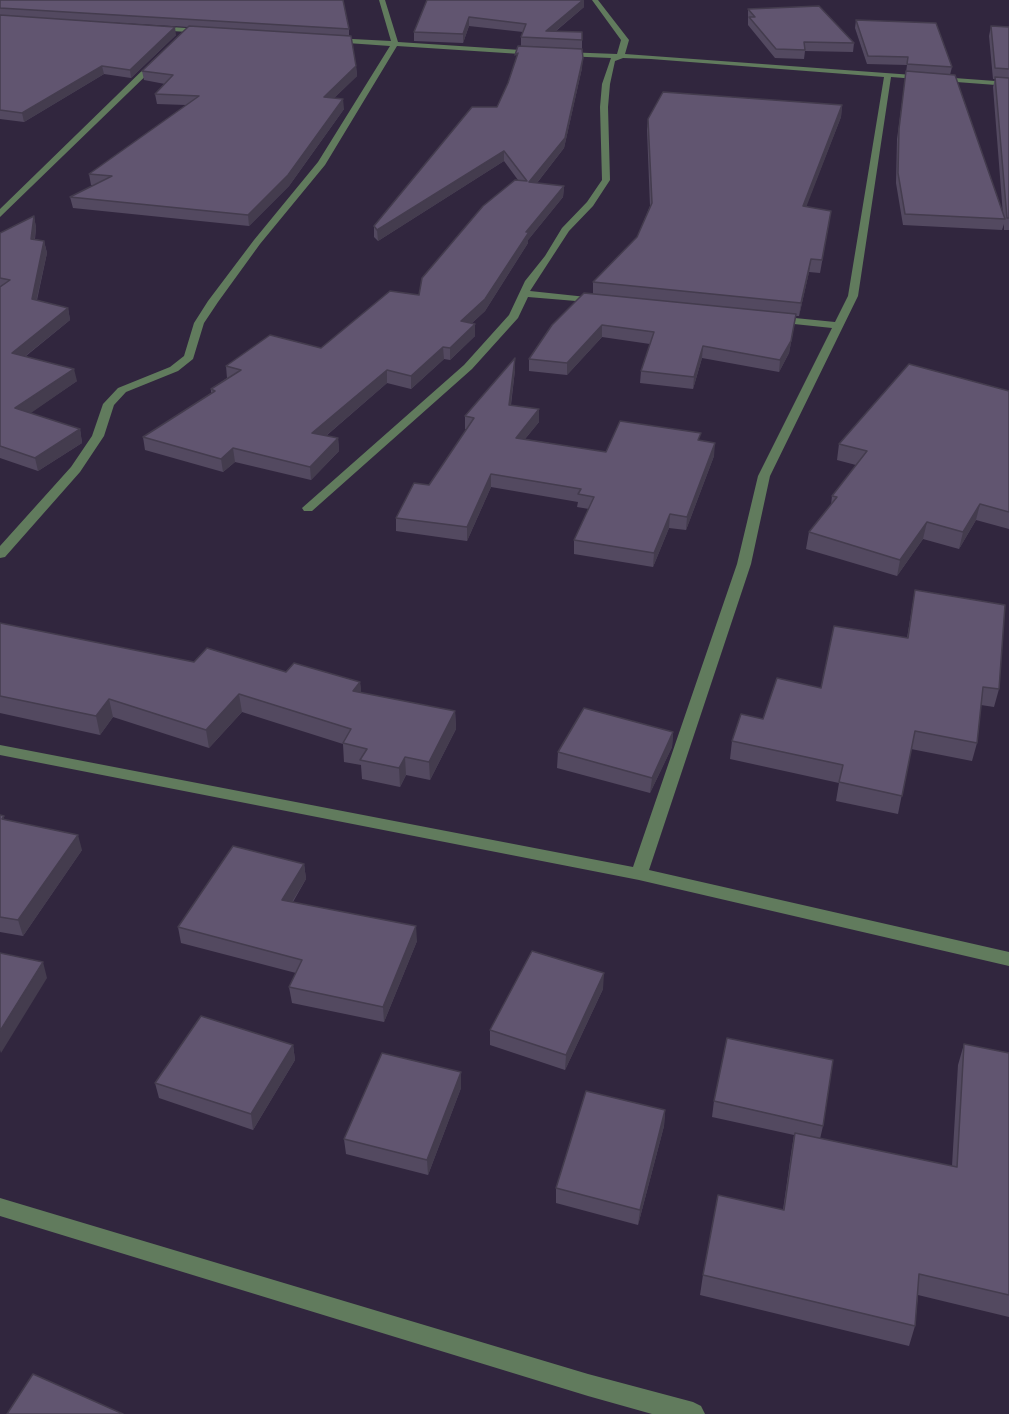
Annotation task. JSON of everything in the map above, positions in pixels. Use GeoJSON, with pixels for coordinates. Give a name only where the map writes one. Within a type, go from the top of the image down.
{"type":"FeatureCollection","features":[{"type":"Feature","properties":{"kind":"street"},"geometry":{"type":"LineString","coordinates":[[0,554],[76,469],[98,436],[109,404],[122,390],[174,369],[189,357],[199,323],[213,301],[257,242],[322,164],[396,44],[382,0]]}},
{"type":"Feature","properties":{"kind":"street"},"geometry":{"type":"LineString","coordinates":[[595,0],[625,40],[620,57]]}},
{"type":"Feature","properties":{"kind":"street"},"geometry":{"type":"LineString","coordinates":[[143,27],[211,32]]}},
{"type":"Feature","properties":{"kind":"street"},"geometry":{"type":"LineString","coordinates":[[180,38],[188,30]]}},
{"type":"Feature","properties":{"kind":"street"},"geometry":{"type":"LineString","coordinates":[[326,39],[541,53]]}},
{"type":"Feature","properties":{"kind":"street"},"geometry":{"type":"LineString","coordinates":[[0,214],[164,54]]}},
{"type":"Feature","properties":{"kind":"street"},"geometry":{"type":"LineString","coordinates":[[552,54],[660,58],[1009,84]]}},
{"type":"Feature","properties":{"kind":"street"},"geometry":{"type":"LineString","coordinates":[[308,508],[468,367],[514,316],[530,281],[549,257],[565,230],[590,204],[606,180],[604,107],[606,84],[612,60],[620,57]]}},
{"type":"Feature","properties":{"kind":"street"},"geometry":{"type":"LineString","coordinates":[[639,874],[744,564],[764,476],[857,285],[888,75]]}},
{"type":"Feature","properties":{"kind":"street"},"geometry":{"type":"LineString","coordinates":[[525,294],[606,302]]}},
{"type":"Feature","properties":{"kind":"street"},"geometry":{"type":"LineString","coordinates":[[768,318],[838,325]]}},
{"type":"Feature","properties":{"kind":"street"},"geometry":{"type":"LineString","coordinates":[[0,750],[639,874],[1009,959]]}},
{"type":"Feature","properties":{"kind":"street"},"geometry":{"type":"LineString","coordinates":[[0,1207],[565,1378],[693,1414]]}},
{"type":"Feature","properties":{"kind":"building"},"geometry":{"type":"Polygon","coordinates":[[[0,0],[343,0],[349,29],[0,8],[0,0]]]}},
{"type":"Feature","properties":{"kind":"building"},"geometry":{"type":"Polygon","coordinates":[[[427,0],[583,0],[546,31],[582,32],[582,40],[521,37],[526,24],[469,17],[463,34],[414,32],[427,0]]]}},
{"type":"Feature","properties":{"kind":"building"},"geometry":{"type":"Polygon","coordinates":[[[819,6],[854,43],[804,42],[805,50],[776,49],[749,17],[755,17],[748,9],[819,6]]]}},
{"type":"Feature","properties":{"kind":"building"},"geometry":{"type":"Polygon","coordinates":[[[0,15],[175,27],[130,70],[102,66],[22,113],[0,110],[0,15]]]}},
{"type":"Feature","properties":{"kind":"building"},"geometry":{"type":"Polygon","coordinates":[[[856,20],[936,23],[952,67],[907,64],[908,57],[868,56],[856,20]]]}},
{"type":"Feature","properties":{"kind":"building"},"geometry":{"type":"Polygon","coordinates":[[[189,26],[351,36],[356,66],[324,97],[343,99],[288,175],[248,215],[70,197],[112,176],[89,174],[199,96],[155,94],[173,75],[142,71],[189,26]]]}},
{"type":"Feature","properties":{"kind":"building"},"geometry":{"type":"Polygon","coordinates":[[[991,26],[1009,27],[1009,69],[995,68],[991,26]]]}},
{"type":"Feature","properties":{"kind":"building"},"geometry":{"type":"Polygon","coordinates":[[[518,46],[582,49],[583,58],[565,138],[529,182],[564,186],[526,232],[529,232],[485,299],[461,321],[475,324],[450,348],[443,347],[411,376],[387,370],[312,433],[338,438],[310,467],[233,448],[221,459],[143,437],[215,391],[211,389],[241,370],[226,366],[270,335],[321,348],[390,291],[419,295],[422,278],[483,206],[515,180],[527,181],[504,151],[377,230],[374,226],[472,107],[497,107],[508,83],[518,53],[515,55],[518,46]]]}},
{"type":"Feature","properties":{"kind":"building"},"geometry":{"type":"Polygon","coordinates":[[[906,71],[955,75],[1005,219],[905,214],[898,173],[899,129],[906,71]]]}},
{"type":"Feature","properties":{"kind":"building"},"geometry":{"type":"Polygon","coordinates":[[[995,77],[1009,78],[1009,218],[1007,218],[995,77]]]}},
{"type":"Feature","properties":{"kind":"building"},"geometry":{"type":"Polygon","coordinates":[[[663,92],[842,105],[803,206],[831,211],[822,260],[811,259],[801,303],[593,282],[637,237],[652,203],[648,119],[663,92]]]}},
{"type":"Feature","properties":{"kind":"building"},"geometry":{"type":"Polygon","coordinates":[[[34,216],[31,239],[44,241],[32,299],[68,308],[12,353],[74,369],[15,408],[80,429],[35,458],[0,446],[0,287],[10,280],[0,278],[0,233],[34,216]]]}},
{"type":"Feature","properties":{"kind":"building"},"geometry":{"type":"Polygon","coordinates":[[[584,293],[796,314],[791,341],[780,360],[703,346],[694,377],[641,371],[654,332],[602,325],[567,363],[529,359],[552,325],[584,293]]]}},
{"type":"Feature","properties":{"kind":"building"},"geometry":{"type":"Polygon","coordinates":[[[515,358],[509,405],[539,409],[516,438],[606,452],[620,421],[701,433],[698,440],[715,443],[687,517],[670,514],[654,553],[574,540],[594,497],[578,494],[581,489],[491,474],[467,527],[396,518],[414,483],[429,485],[474,418],[465,416],[515,358]]]}},
{"type":"Feature","properties":{"kind":"building"},"geometry":{"type":"Polygon","coordinates":[[[909,364],[1009,391],[1009,512],[980,504],[963,532],[927,522],[900,560],[809,532],[837,497],[832,496],[867,451],[839,444],[909,364]]]}},
{"type":"Feature","properties":{"kind":"building"},"geometry":{"type":"Polygon","coordinates":[[[915,590],[1005,605],[999,689],[983,687],[977,743],[915,731],[902,796],[839,782],[843,765],[732,741],[741,714],[763,719],[777,678],[821,688],[834,626],[908,638],[915,590]]]}},
{"type":"Feature","properties":{"kind":"building"},"geometry":{"type":"Polygon","coordinates":[[[0,623],[194,662],[207,648],[286,672],[294,663],[360,682],[353,691],[455,711],[429,762],[405,757],[399,768],[360,760],[367,749],[343,743],[351,729],[239,694],[206,730],[109,699],[96,716],[0,696],[0,623]]]}},
{"type":"Feature","properties":{"kind":"building"},"geometry":{"type":"Polygon","coordinates":[[[584,708],[673,732],[652,778],[558,752],[584,708]]]}},
{"type":"Feature","properties":{"kind":"building"},"geometry":{"type":"Polygon","coordinates":[[[0,815],[4,816],[2,819],[78,835],[18,920],[0,917],[0,815]]]}},
{"type":"Feature","properties":{"kind":"building"},"geometry":{"type":"Polygon","coordinates":[[[233,846],[304,864],[282,900],[416,926],[383,1007],[289,987],[302,960],[178,927],[233,846]]]}},
{"type":"Feature","properties":{"kind":"building"},"geometry":{"type":"Polygon","coordinates":[[[532,951],[604,973],[566,1055],[490,1030],[532,951]]]}},
{"type":"Feature","properties":{"kind":"building"},"geometry":{"type":"Polygon","coordinates":[[[0,953],[43,962],[0,1031],[0,953]]]}},
{"type":"Feature","properties":{"kind":"building"},"geometry":{"type":"Polygon","coordinates":[[[201,1016],[293,1045],[251,1114],[155,1083],[201,1016]]]}},
{"type":"Feature","properties":{"kind":"building"},"geometry":{"type":"Polygon","coordinates":[[[727,1038],[833,1060],[823,1126],[714,1101],[727,1038]]]}},
{"type":"Feature","properties":{"kind":"building"},"geometry":{"type":"Polygon","coordinates":[[[964,1044],[1009,1053],[1009,1295],[919,1274],[915,1326],[703,1275],[718,1195],[784,1210],[795,1133],[957,1167],[964,1044]]]}},
{"type":"Feature","properties":{"kind":"building"},"geometry":{"type":"Polygon","coordinates":[[[382,1053],[461,1072],[427,1160],[344,1139],[382,1053]]]}},
{"type":"Feature","properties":{"kind":"building"},"geometry":{"type":"Polygon","coordinates":[[[586,1091],[665,1110],[640,1210],[556,1188],[586,1091]]]}},
{"type":"Feature","properties":{"kind":"building"},"geometry":{"type":"Polygon","coordinates":[[[33,1374],[123,1414],[7,1414],[33,1374]]]}}]}
